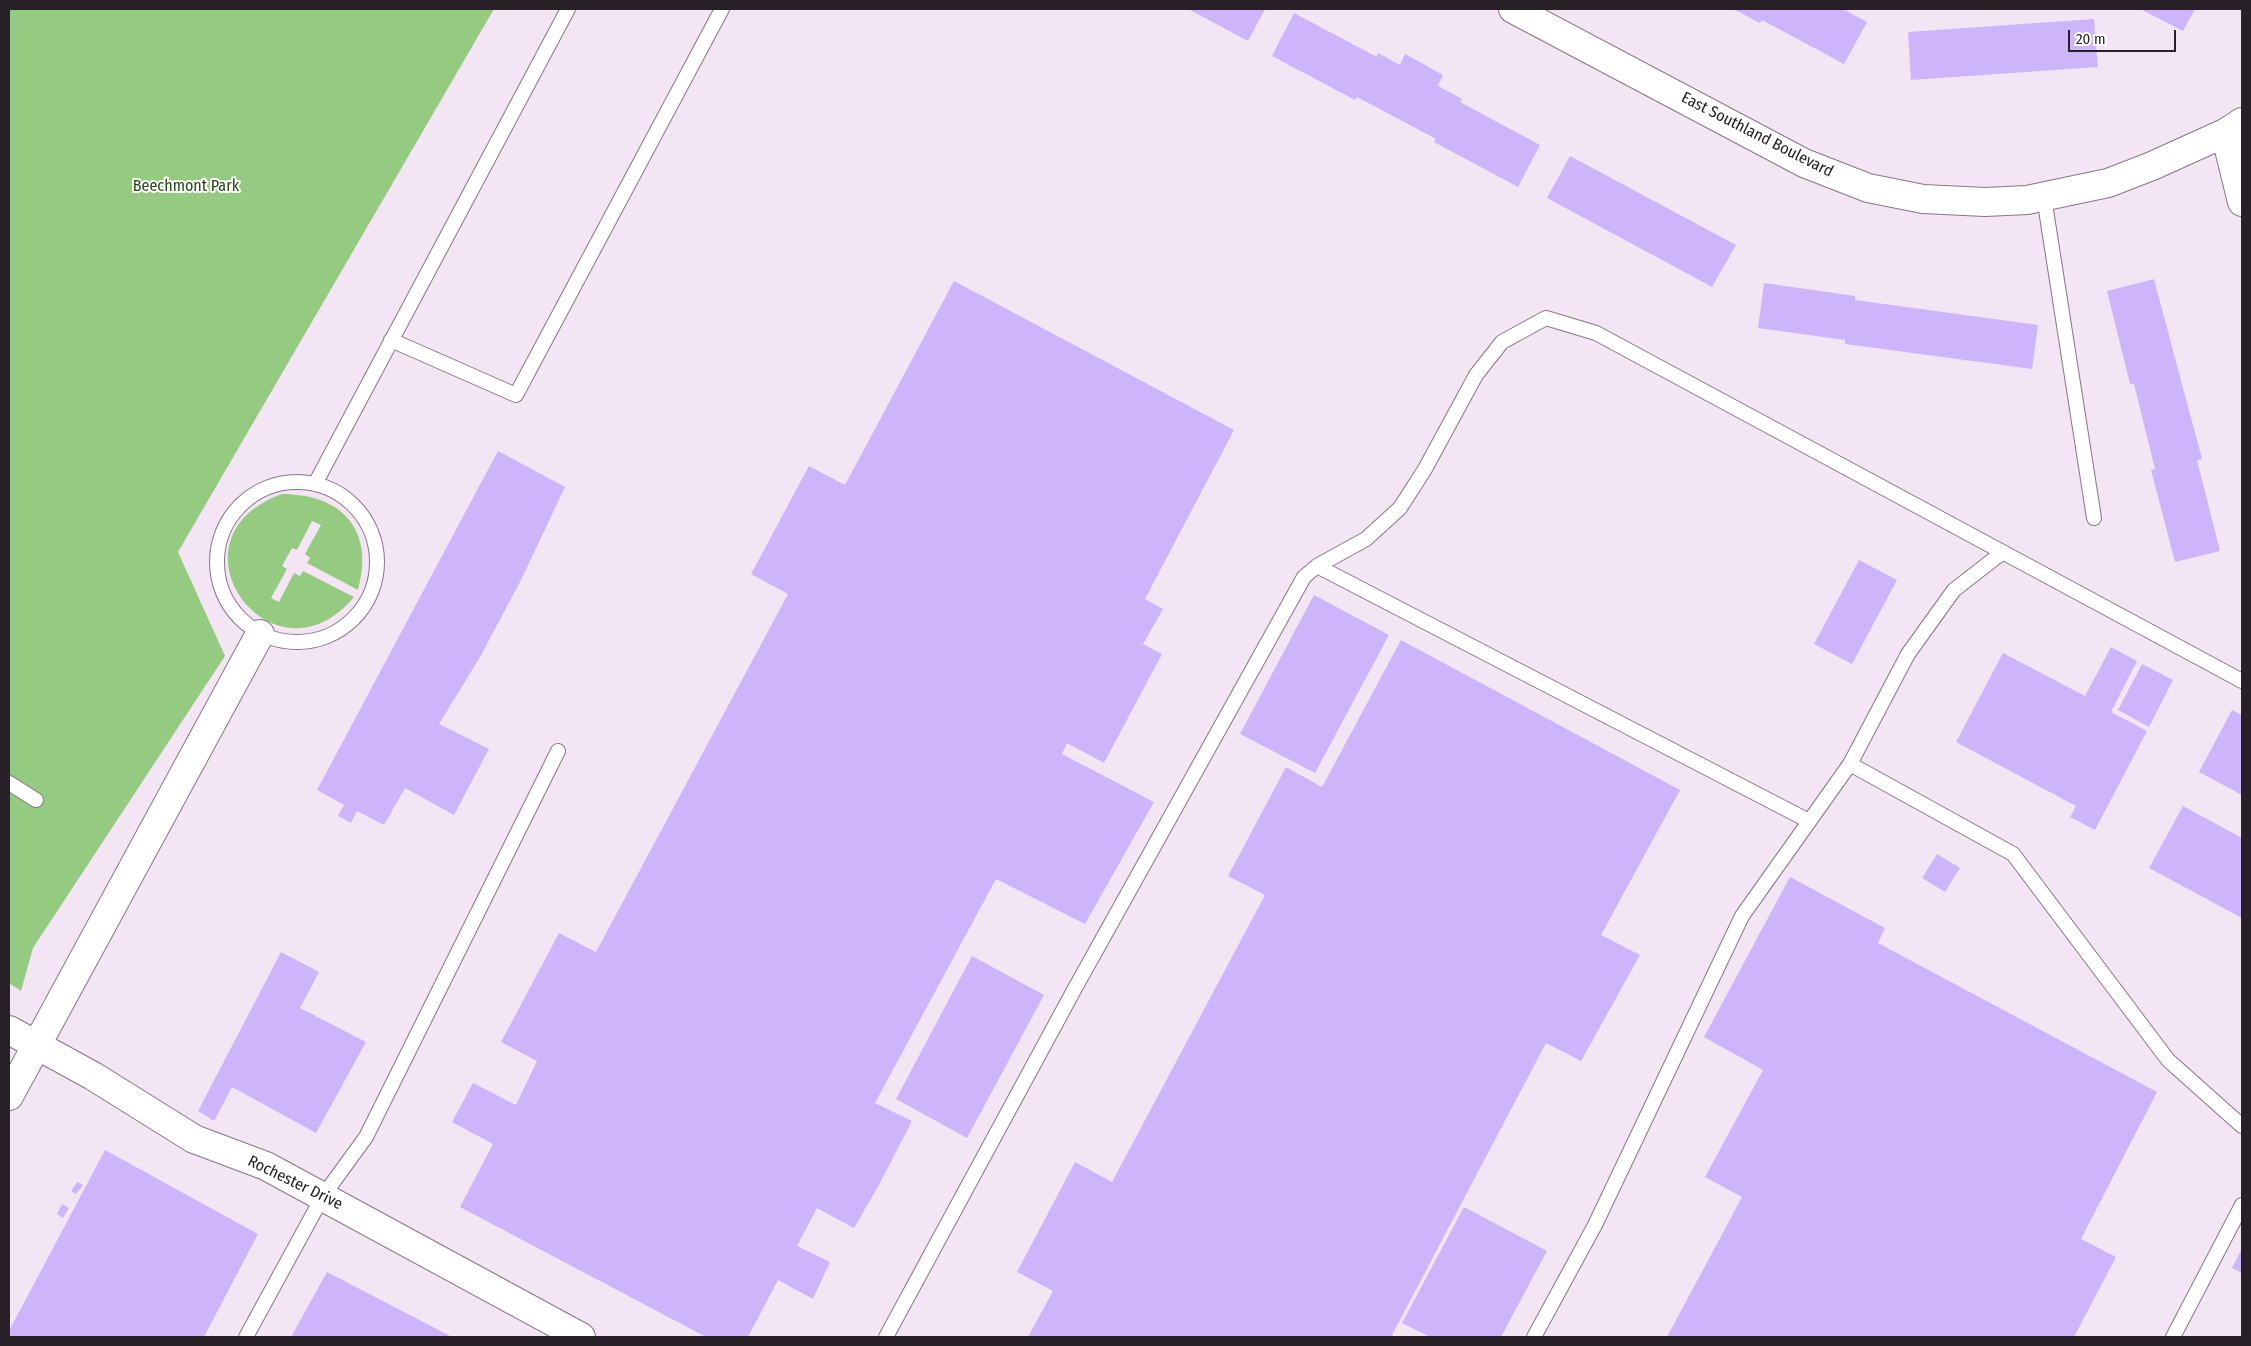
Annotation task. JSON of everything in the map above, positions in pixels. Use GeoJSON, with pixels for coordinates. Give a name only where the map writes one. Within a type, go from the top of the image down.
{"type":"FeatureCollection","features":[{"type":"Feature","properties":{"kind":"street","name":"East Southland Boulevard"},"geometry":{"type":"LineString","coordinates":[[1513,9],[1804,163],[1868,188],[1923,199],[2027,200],[2108,183],[2152,166],[2234,127]]}},
{"type":"Feature","properties":{"kind":"street"},"geometry":{"type":"LineString","coordinates":[[2234,127],[2242,202]]}},
{"type":"Feature","properties":{"kind":"street"},"geometry":{"type":"LineString","coordinates":[[9,1096],[260,634]]}},
{"type":"Feature","properties":{"kind":"street","name":"Rochester Drive"},"geometry":{"type":"LineString","coordinates":[[9,1030],[93,1076],[194,1138],[266,1166],[581,1337]]}},
{"type":"Feature","properties":{"kind":"lane"},"geometry":{"type":"LineString","coordinates":[[315,484],[568,9]]}},
{"type":"Feature","properties":{"kind":"lane"},"geometry":{"type":"LineString","coordinates":[[391,340],[516,395],[722,9]]}},
{"type":"Feature","properties":{"kind":"lane"},"geometry":{"type":"LineString","coordinates":[[2044,196],[2094,518]]}},
{"type":"Feature","properties":{"kind":"lane"},"geometry":{"type":"LineString","coordinates":[[886,1337],[1074,990],[1304,577],[1318,566],[1366,539],[1400,508],[1476,375],[1502,342],[1546,318],[1596,333],[2242,681]]}},
{"type":"Feature","properties":{"kind":"lane"},"geometry":{"type":"LineString","coordinates":[[306,481],[315,484],[332,489],[353,504],[368,524],[376,548],[376,574],[369,598],[355,618],[334,634],[310,642],[285,642],[260,634],[238,617],[222,594],[216,566],[219,539],[231,514],[251,494],[277,483],[306,481]]}},
{"type":"Feature","properties":{"kind":"lane"},"geometry":{"type":"LineString","coordinates":[[1534,1337],[1595,1225],[1742,916],[1850,764],[1908,654],[1954,590],[2003,552]]}},
{"type":"Feature","properties":{"kind":"lane"},"geometry":{"type":"LineString","coordinates":[[1318,566],[1809,821]]}},
{"type":"Feature","properties":{"kind":"lane"},"geometry":{"type":"LineString","coordinates":[[246,1337],[323,1196],[366,1137],[558,751]]}},
{"type":"Feature","properties":{"kind":"lane"},"geometry":{"type":"LineString","coordinates":[[1850,764],[2013,854],[2168,1060],[2242,1126]]}},
{"type":"Feature","properties":{"kind":"lane"},"geometry":{"type":"LineString","coordinates":[[9,783],[36,800]]}},
{"type":"Feature","properties":{"kind":"lane"},"geometry":{"type":"LineString","coordinates":[[2173,1337],[2242,1205]]}},
{"type":"Feature","properties":{"kind":"green space","name":"Beechmont Park"},"geometry":{"type":"Polygon","coordinates":[[[9,9],[494,9],[178,552],[225,656],[33,948],[21,991],[9,983],[9,9]]]}},
{"type":"Feature","properties":{"kind":"green space"},"geometry":{"type":"Polygon","coordinates":[[[282,494],[303,496],[322,501],[337,509],[349,520],[357,533],[362,550],[362,569],[358,590],[307,563],[310,558],[305,554],[321,525],[312,521],[297,550],[292,548],[282,566],[287,569],[271,598],[279,602],[294,573],[300,576],[303,571],[354,597],[323,622],[291,628],[263,619],[242,598],[229,572],[230,542],[246,515],[282,494]]]}},
{"type":"Feature","properties":{"kind":"building"},"geometry":{"type":"Polygon","coordinates":[[[1188,9],[1265,9],[1248,41],[1188,9]]]}},
{"type":"Feature","properties":{"kind":"building"},"geometry":{"type":"Polygon","coordinates":[[[1733,9],[1843,9],[1867,22],[1844,64],[1762,20],[1760,23],[1733,9]]]}},
{"type":"Feature","properties":{"kind":"building"},"geometry":{"type":"Polygon","coordinates":[[[2140,9],[2195,9],[2183,31],[2140,9]]]}},
{"type":"Feature","properties":{"kind":"building"},"geometry":{"type":"Polygon","coordinates":[[[1294,13],[1377,57],[1378,53],[1400,65],[1405,54],[1443,75],[1438,86],[1462,99],[1460,102],[1540,145],[1518,187],[1434,142],[1436,139],[1357,97],[1355,100],[1272,56],[1294,13]]]}},
{"type":"Feature","properties":{"kind":"building"},"geometry":{"type":"Polygon","coordinates":[[[2094,19],[2098,67],[1911,80],[1908,32],[2094,19]]]}},
{"type":"Feature","properties":{"kind":"building"},"geometry":{"type":"Polygon","coordinates":[[[1570,156],[1736,245],[1712,287],[1547,198],[1570,156]]]}},
{"type":"Feature","properties":{"kind":"building"},"geometry":{"type":"Polygon","coordinates":[[[2154,279],[2202,459],[2197,460],[2220,551],[2175,562],[2151,470],[2155,469],[2134,384],[2130,384],[2107,291],[2154,279]]]}},
{"type":"Feature","properties":{"kind":"building"},"geometry":{"type":"Polygon","coordinates":[[[954,281],[1234,430],[1145,599],[1163,609],[1143,644],[1162,654],[1104,763],[1067,743],[1062,754],[1154,802],[1085,924],[996,879],[875,1103],[912,1121],[879,1185],[854,1228],[817,1208],[797,1246],[830,1262],[813,1299],[778,1280],[748,1337],[706,1337],[460,1207],[493,1144],[452,1122],[473,1083],[516,1105],[537,1061],[501,1042],[559,933],[596,952],[788,594],[751,574],[809,466],[845,485],[954,281]]]}},
{"type":"Feature","properties":{"kind":"building"},"geometry":{"type":"Polygon","coordinates":[[[1764,283],[1855,296],[1855,300],[2038,325],[2032,369],[1845,344],[1845,340],[1758,328],[1764,283]]]}},
{"type":"Feature","properties":{"kind":"building"},"geometry":{"type":"Polygon","coordinates":[[[498,451],[565,487],[521,580],[480,657],[439,724],[489,749],[454,815],[405,788],[384,825],[357,811],[351,823],[338,816],[344,805],[317,790],[498,451]]]}},
{"type":"Feature","properties":{"kind":"building"},"geometry":{"type":"Polygon","coordinates":[[[1859,560],[1897,580],[1852,664],[1814,644],[1859,560]]]}},
{"type":"Feature","properties":{"kind":"building"},"geometry":{"type":"Polygon","coordinates":[[[1314,595],[1389,635],[1315,773],[1240,734],[1314,595]]]}},
{"type":"Feature","properties":{"kind":"building"},"geometry":{"type":"Polygon","coordinates":[[[1401,640],[1680,790],[1601,935],[1640,955],[1581,1061],[1546,1043],[1392,1335],[1396,1337],[1028,1337],[1053,1291],[1017,1272],[1075,1162],[1112,1182],[1265,895],[1228,876],[1286,767],[1322,787],[1401,640]]]}},
{"type":"Feature","properties":{"kind":"building"},"geometry":{"type":"Polygon","coordinates":[[[2111,647],[2137,661],[2111,712],[2147,731],[2095,830],[2070,817],[2076,806],[1956,742],[2003,653],[2085,696],[2111,647]]]}},
{"type":"Feature","properties":{"kind":"building"},"geometry":{"type":"Polygon","coordinates":[[[2142,664],[2173,680],[2149,727],[2118,710],[2142,664]]]}},
{"type":"Feature","properties":{"kind":"building"},"geometry":{"type":"Polygon","coordinates":[[[2232,710],[2242,715],[2242,795],[2199,772],[2232,710]]]}},
{"type":"Feature","properties":{"kind":"building"},"geometry":{"type":"Polygon","coordinates":[[[2183,806],[2242,838],[2242,918],[2149,868],[2183,806]]]}},
{"type":"Feature","properties":{"kind":"building"},"geometry":{"type":"Polygon","coordinates":[[[1937,854],[1960,868],[1945,892],[1922,878],[1937,854]]]}},
{"type":"Feature","properties":{"kind":"building"},"geometry":{"type":"Polygon","coordinates":[[[1790,877],[1885,928],[1878,943],[2157,1092],[2081,1239],[2116,1257],[2074,1337],[1667,1337],[1742,1197],[1705,1177],[1763,1070],[1704,1037],[1790,877]]]}},
{"type":"Feature","properties":{"kind":"building"},"geometry":{"type":"Polygon","coordinates":[[[281,952],[319,972],[300,1008],[366,1042],[316,1133],[232,1087],[214,1121],[198,1111],[281,952]]]}},
{"type":"Feature","properties":{"kind":"building"},"geometry":{"type":"Polygon","coordinates":[[[972,956],[1044,995],[967,1138],[896,1099],[972,956]]]}},
{"type":"Feature","properties":{"kind":"building"},"geometry":{"type":"Polygon","coordinates":[[[105,1150],[258,1234],[204,1337],[9,1337],[9,1331],[105,1150]]]}},
{"type":"Feature","properties":{"kind":"building"},"geometry":{"type":"Polygon","coordinates":[[[77,1182],[83,1185],[76,1194],[71,1191],[77,1182]]]}},
{"type":"Feature","properties":{"kind":"building"},"geometry":{"type":"Polygon","coordinates":[[[62,1204],[69,1208],[63,1218],[57,1214],[62,1204]]]}},
{"type":"Feature","properties":{"kind":"building"},"geometry":{"type":"Polygon","coordinates":[[[1464,1207],[1547,1251],[1501,1337],[1430,1337],[1402,1323],[1464,1207]]]}},
{"type":"Feature","properties":{"kind":"building"},"geometry":{"type":"Polygon","coordinates":[[[2242,1249],[2242,1273],[2232,1268],[2242,1249]]]}},
{"type":"Feature","properties":{"kind":"building"},"geometry":{"type":"Polygon","coordinates":[[[327,1272],[406,1313],[452,1337],[291,1337],[327,1272]]]}}]}
